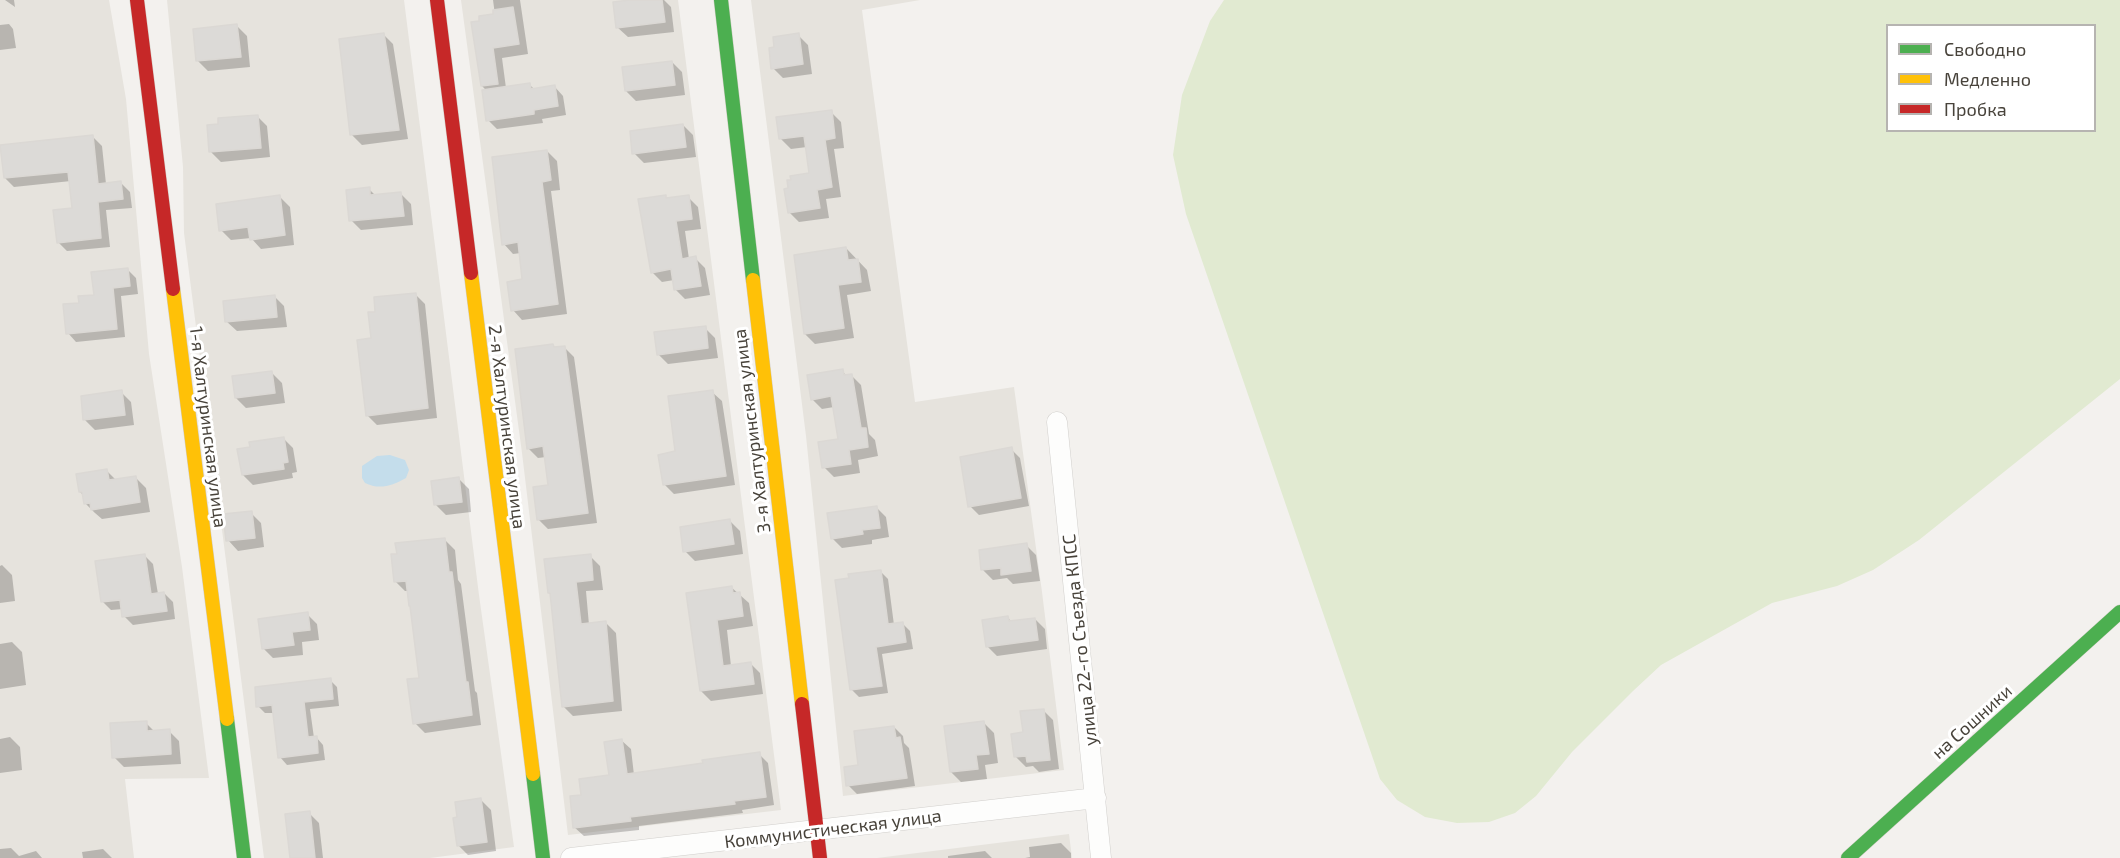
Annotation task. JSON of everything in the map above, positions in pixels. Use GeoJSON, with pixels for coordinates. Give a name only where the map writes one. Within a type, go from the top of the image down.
{"type":"FeatureCollection","features":[{"type":"Feature","properties":{"kind":"street","name":"1-я Халтуринская улица"},"geometry":{"type":"LineString","coordinates":[[137,0],[244,858]]}},
{"type":"Feature","properties":{"kind":"street","name":"2-я Халтуринская улица"},"geometry":{"type":"LineString","coordinates":[[437,0],[543,858]]}},
{"type":"Feature","properties":{"kind":"street","name":"3-я Халтуринская улица"},"geometry":{"type":"LineString","coordinates":[[721,0],[820,858]]}},
{"type":"Feature","properties":{"kind":"street","name":"улица 22-го Съезда КПСС"},"geometry":{"type":"LineString","coordinates":[[1057,422],[1101,858]]}},
{"type":"Feature","properties":{"kind":"street","name":"на Сошники"},"geometry":{"type":"LineString","coordinates":[[1848,858],[2120,612]]}},
{"type":"Feature","properties":{"kind":"street","name":"Коммунистическая улица"},"geometry":{"type":"LineString","coordinates":[[571,858],[1096,798]]}},
{"type":"Feature","properties":{"kind":"shaded area"},"geometry":{"type":"Polygon","coordinates":[[[0,0],[109,0],[126,99],[149,354],[182,567],[209,778],[125,779],[134,858],[0,858],[0,0]]]}},
{"type":"Feature","properties":{"kind":"shaded area"},"geometry":{"type":"Polygon","coordinates":[[[167,0],[404,0],[479,595],[514,847],[430,858],[264,858],[184,233],[183,167],[167,0]]]}},
{"type":"Feature","properties":{"kind":"shaded area"},"geometry":{"type":"Polygon","coordinates":[[[461,0],[678,0],[781,810],[568,835],[522,453],[461,0]]]}},
{"type":"Feature","properties":{"kind":"shaded area"},"geometry":{"type":"Polygon","coordinates":[[[751,0],[920,0],[862,10],[915,402],[1014,387],[1064,770],[843,796],[806,436],[751,0]]]}},
{"type":"Feature","properties":{"kind":"shaded area"},"geometry":{"type":"Polygon","coordinates":[[[1069,834],[1072,858],[877,858],[1069,834]]]}},
{"type":"Feature","properties":{"kind":"green space"},"geometry":{"type":"Polygon","coordinates":[[[1224,0],[2120,0],[2120,379],[1919,540],[1873,570],[1837,586],[1772,603],[1661,665],[1572,752],[1536,796],[1515,813],[1489,822],[1457,823],[1425,817],[1397,800],[1380,779],[1186,214],[1173,155],[1182,95],[1210,21],[1224,0]]]}},
{"type":"Feature","properties":{"kind":"water"},"geometry":{"type":"Polygon","coordinates":[[[390,455],[405,460],[409,470],[406,478],[386,486],[365,483],[362,478],[362,466],[377,456],[390,455]]]}},
{"type":"Feature","properties":{"kind":"building"},"geometry":{"type":"Polygon","coordinates":[[[662,0],[665,22],[616,28],[613,2],[662,0]]]}},
{"type":"Feature","properties":{"kind":"building"},"geometry":{"type":"Polygon","coordinates":[[[513,7],[519,44],[493,48],[498,84],[481,86],[471,22],[479,21],[479,16],[493,14],[493,10],[513,7]]]}},
{"type":"Feature","properties":{"kind":"building"},"geometry":{"type":"Polygon","coordinates":[[[237,24],[241,57],[196,61],[193,29],[237,24]]]}},
{"type":"Feature","properties":{"kind":"building"},"geometry":{"type":"Polygon","coordinates":[[[384,33],[399,130],[350,135],[339,39],[384,33]]]}},
{"type":"Feature","properties":{"kind":"building"},"geometry":{"type":"Polygon","coordinates":[[[799,33],[803,64],[771,69],[769,48],[774,47],[773,37],[799,33]]]}},
{"type":"Feature","properties":{"kind":"building"},"geometry":{"type":"Polygon","coordinates":[[[672,61],[675,85],[625,91],[622,67],[672,61]]]}},
{"type":"Feature","properties":{"kind":"building"},"geometry":{"type":"Polygon","coordinates":[[[530,83],[531,89],[555,85],[558,106],[534,110],[534,114],[486,121],[482,90],[530,83]]]}},
{"type":"Feature","properties":{"kind":"building"},"geometry":{"type":"Polygon","coordinates":[[[832,110],[835,138],[825,140],[832,187],[817,190],[820,208],[788,213],[784,189],[788,188],[787,180],[791,180],[790,176],[809,173],[804,136],[779,139],[776,117],[832,110]]]}},
{"type":"Feature","properties":{"kind":"building"},"geometry":{"type":"Polygon","coordinates":[[[258,115],[261,148],[209,152],[207,125],[218,124],[218,118],[258,115]]]}},
{"type":"Feature","properties":{"kind":"building"},"geometry":{"type":"Polygon","coordinates":[[[683,124],[686,147],[632,154],[630,131],[683,124]]]}},
{"type":"Feature","properties":{"kind":"building"},"geometry":{"type":"Polygon","coordinates":[[[93,135],[98,184],[121,181],[123,199],[98,202],[101,238],[57,243],[53,210],[72,208],[68,172],[4,178],[0,145],[93,135]]]}},
{"type":"Feature","properties":{"kind":"building"},"geometry":{"type":"Polygon","coordinates":[[[547,150],[551,180],[542,182],[558,304],[511,311],[507,282],[522,279],[518,242],[502,245],[492,157],[547,150]]]}},
{"type":"Feature","properties":{"kind":"building"},"geometry":{"type":"Polygon","coordinates":[[[370,187],[370,195],[401,192],[404,216],[349,221],[346,190],[370,187]]]}},
{"type":"Feature","properties":{"kind":"building"},"geometry":{"type":"Polygon","coordinates":[[[280,195],[285,235],[250,240],[248,227],[219,231],[216,204],[280,195]]]}},
{"type":"Feature","properties":{"kind":"building"},"geometry":{"type":"Polygon","coordinates":[[[666,195],[666,198],[689,195],[692,219],[676,221],[682,259],[696,256],[701,286],[674,290],[671,269],[651,273],[638,199],[666,195]]]}},
{"type":"Feature","properties":{"kind":"building"},"geometry":{"type":"Polygon","coordinates":[[[846,247],[848,260],[858,259],[861,282],[838,285],[844,328],[804,334],[794,255],[846,247]]]}},
{"type":"Feature","properties":{"kind":"building"},"geometry":{"type":"Polygon","coordinates":[[[128,268],[130,286],[113,288],[117,329],[66,334],[63,304],[79,303],[78,296],[94,295],[91,272],[128,268]]]}},
{"type":"Feature","properties":{"kind":"building"},"geometry":{"type":"Polygon","coordinates":[[[416,293],[428,408],[366,416],[357,340],[371,338],[368,312],[375,312],[374,297],[416,293]]]}},
{"type":"Feature","properties":{"kind":"building"},"geometry":{"type":"Polygon","coordinates":[[[275,295],[277,317],[225,322],[223,301],[275,295]]]}},
{"type":"Feature","properties":{"kind":"building"},"geometry":{"type":"Polygon","coordinates":[[[706,326],[708,348],[657,355],[654,332],[706,326]]]}},
{"type":"Feature","properties":{"kind":"building"},"geometry":{"type":"Polygon","coordinates":[[[553,344],[554,347],[565,346],[588,513],[537,520],[533,487],[548,485],[543,446],[527,449],[515,349],[553,344]]]}},
{"type":"Feature","properties":{"kind":"building"},"geometry":{"type":"Polygon","coordinates":[[[843,369],[844,375],[852,374],[861,428],[866,428],[868,447],[849,450],[851,464],[822,468],[818,442],[838,439],[831,396],[811,400],[807,375],[843,369]]]}},
{"type":"Feature","properties":{"kind":"building"},"geometry":{"type":"Polygon","coordinates":[[[272,371],[275,393],[235,398],[232,376],[272,371]]]}},
{"type":"Feature","properties":{"kind":"building"},"geometry":{"type":"Polygon","coordinates":[[[122,390],[125,415],[83,420],[81,396],[122,390]]]}},
{"type":"Feature","properties":{"kind":"building"},"geometry":{"type":"Polygon","coordinates":[[[713,390],[726,476],[663,485],[658,455],[675,451],[668,396],[713,390]]]}},
{"type":"Feature","properties":{"kind":"building"},"geometry":{"type":"Polygon","coordinates":[[[284,437],[288,462],[283,463],[284,469],[242,475],[237,449],[250,447],[249,442],[284,437]]]}},
{"type":"Feature","properties":{"kind":"building"},"geometry":{"type":"Polygon","coordinates":[[[1012,447],[1021,498],[968,507],[960,457],[1012,447]]]}},
{"type":"Feature","properties":{"kind":"building"},"geometry":{"type":"Polygon","coordinates":[[[107,469],[109,480],[136,476],[140,502],[91,510],[90,503],[84,504],[76,474],[107,469]]]}},
{"type":"Feature","properties":{"kind":"building"},"geometry":{"type":"Polygon","coordinates":[[[459,477],[462,502],[434,505],[431,481],[459,477]]]}},
{"type":"Feature","properties":{"kind":"building"},"geometry":{"type":"Polygon","coordinates":[[[877,506],[880,528],[862,530],[863,534],[831,539],[827,513],[877,506]]]}},
{"type":"Feature","properties":{"kind":"building"},"geometry":{"type":"Polygon","coordinates":[[[252,511],[255,538],[226,541],[223,514],[252,511]]]}},
{"type":"Feature","properties":{"kind":"building"},"geometry":{"type":"Polygon","coordinates":[[[730,519],[734,544],[683,552],[680,527],[730,519]]]}},
{"type":"Feature","properties":{"kind":"building"},"geometry":{"type":"Polygon","coordinates":[[[445,538],[472,715],[413,724],[407,679],[419,678],[410,606],[406,581],[394,582],[391,554],[397,554],[395,543],[445,538]]]}},
{"type":"Feature","properties":{"kind":"building"},"geometry":{"type":"Polygon","coordinates":[[[1027,543],[1031,571],[1001,575],[1001,568],[981,570],[979,550],[1027,543]]]}},
{"type":"Feature","properties":{"kind":"building"},"geometry":{"type":"Polygon","coordinates":[[[145,554],[151,594],[164,592],[167,611],[122,617],[120,600],[101,602],[95,561],[145,554]]]}},
{"type":"Feature","properties":{"kind":"building"},"geometry":{"type":"Polygon","coordinates":[[[591,554],[593,580],[576,582],[581,624],[606,621],[613,701],[562,707],[550,593],[548,593],[544,559],[591,554]]]}},
{"type":"Feature","properties":{"kind":"building"},"geometry":{"type":"Polygon","coordinates":[[[881,570],[888,624],[903,622],[906,642],[876,647],[882,686],[850,690],[835,580],[849,578],[848,574],[881,570]]]}},
{"type":"Feature","properties":{"kind":"building"},"geometry":{"type":"Polygon","coordinates":[[[732,586],[733,593],[740,592],[743,616],[717,620],[723,666],[751,662],[754,684],[700,691],[686,593],[732,586]]]}},
{"type":"Feature","properties":{"kind":"building"},"geometry":{"type":"Polygon","coordinates":[[[308,612],[310,630],[292,632],[294,645],[262,649],[258,619],[308,612]]]}},
{"type":"Feature","properties":{"kind":"building"},"geometry":{"type":"Polygon","coordinates":[[[1008,616],[1009,621],[1035,618],[1038,640],[986,647],[982,620],[1008,616]]]}},
{"type":"Feature","properties":{"kind":"building"},"geometry":{"type":"Polygon","coordinates":[[[331,678],[333,699],[304,702],[308,737],[317,736],[318,753],[278,758],[272,705],[256,707],[255,687],[331,678]]]}},
{"type":"Feature","properties":{"kind":"building"},"geometry":{"type":"Polygon","coordinates":[[[1044,709],[1050,760],[1027,762],[1026,756],[1014,757],[1011,734],[1023,732],[1020,711],[1044,709]]]}},
{"type":"Feature","properties":{"kind":"building"},"geometry":{"type":"Polygon","coordinates":[[[147,721],[147,731],[170,729],[171,754],[112,758],[110,723],[147,721]]]}},
{"type":"Feature","properties":{"kind":"building"},"geometry":{"type":"Polygon","coordinates":[[[984,721],[989,754],[976,755],[978,769],[950,772],[944,726],[984,721]]]}},
{"type":"Feature","properties":{"kind":"building"},"geometry":{"type":"Polygon","coordinates":[[[894,726],[896,738],[900,737],[907,778],[846,786],[844,767],[858,765],[854,731],[894,726]]]}},
{"type":"Feature","properties":{"kind":"building"},"geometry":{"type":"Polygon","coordinates":[[[622,739],[627,774],[760,752],[766,797],[734,801],[735,804],[630,817],[631,821],[573,828],[570,796],[581,795],[579,779],[609,775],[604,742],[622,739]]]}},
{"type":"Feature","properties":{"kind":"building"},"geometry":{"type":"Polygon","coordinates":[[[481,798],[487,842],[457,846],[453,818],[457,817],[455,802],[481,798]]]}},
{"type":"Feature","properties":{"kind":"building"},"geometry":{"type":"Polygon","coordinates":[[[310,811],[315,858],[290,858],[285,814],[310,811]]]}},
{"type":"Feature","properties":{"kind":"traffic: fast"},"geometry":{"type":"LineString","coordinates":[[721,0],[753,280]]}},
{"type":"Feature","properties":{"kind":"traffic: fast"},"geometry":{"type":"LineString","coordinates":[[1848,858],[2120,612]]}},
{"type":"Feature","properties":{"kind":"traffic: fast"},"geometry":{"type":"LineString","coordinates":[[227,719],[244,858]]}},
{"type":"Feature","properties":{"kind":"traffic: fast"},"geometry":{"type":"LineString","coordinates":[[533,774],[543,858]]}},
{"type":"Feature","properties":{"kind":"traffic: slow"},"geometry":{"type":"LineString","coordinates":[[471,273],[533,774]]}},
{"type":"Feature","properties":{"kind":"traffic: slow"},"geometry":{"type":"LineString","coordinates":[[753,280],[802,704]]}},
{"type":"Feature","properties":{"kind":"traffic: slow"},"geometry":{"type":"LineString","coordinates":[[173,289],[227,719]]}},
{"type":"Feature","properties":{"kind":"traffic: jam"},"geometry":{"type":"LineString","coordinates":[[137,0],[173,289]]}},
{"type":"Feature","properties":{"kind":"traffic: jam"},"geometry":{"type":"LineString","coordinates":[[437,0],[471,273]]}},
{"type":"Feature","properties":{"kind":"traffic: jam"},"geometry":{"type":"LineString","coordinates":[[802,704],[820,858]]}}]}
